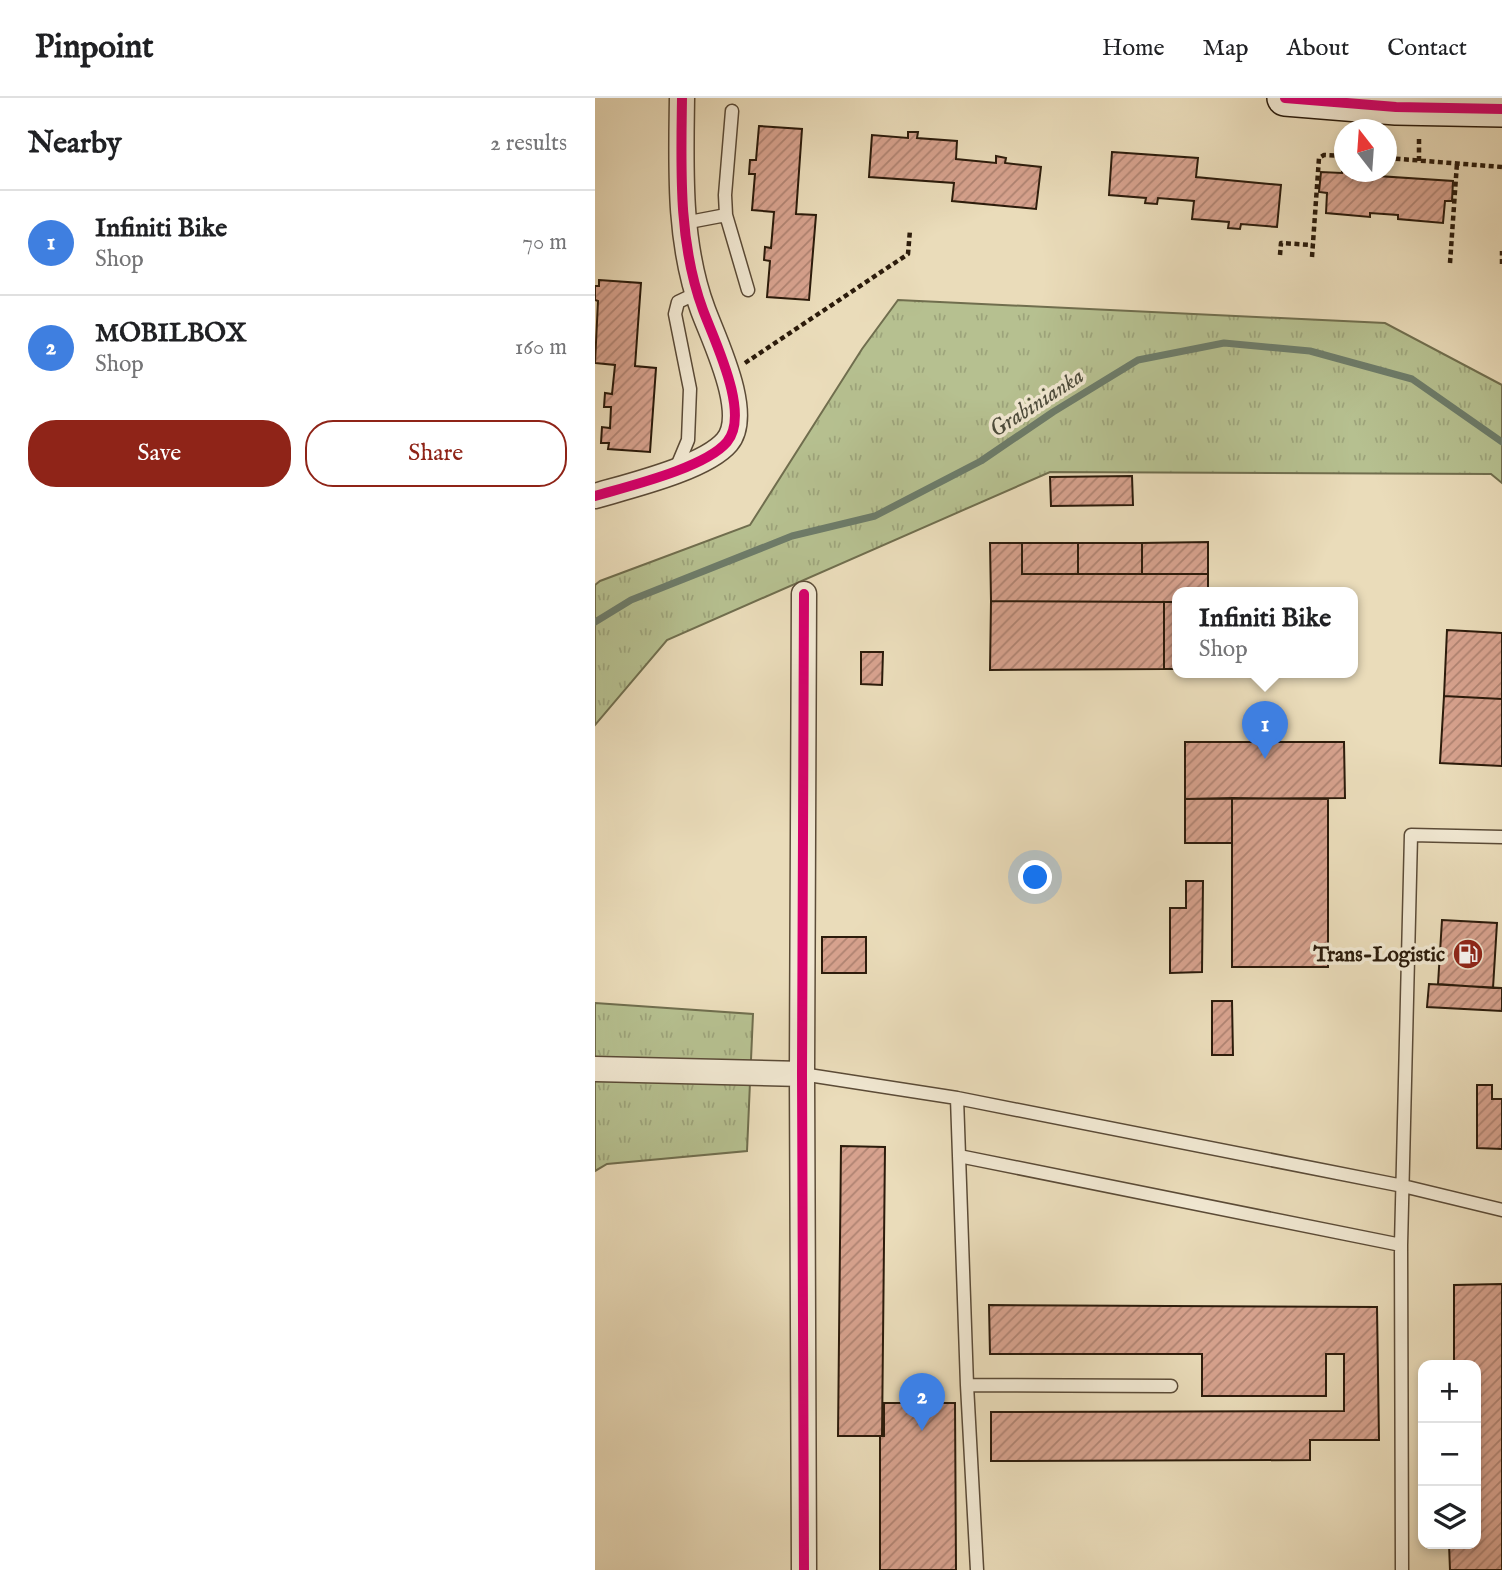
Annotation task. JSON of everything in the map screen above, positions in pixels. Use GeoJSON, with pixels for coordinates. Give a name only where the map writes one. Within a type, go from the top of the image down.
{"type":"FeatureCollection","features":[{"type":"Feature","properties":{"kind":"street"},"geometry":{"type":"LineString","coordinates":[[595,496],[675,471],[715,453],[729,440],[736,421],[734,400],[725,370],[693,282],[684,223],[682,98]]}},
{"type":"Feature","properties":{"kind":"street"},"geometry":{"type":"LineString","coordinates":[[1285,98],[1397,107],[1502,109]]}},
{"type":"Feature","properties":{"kind":"street"},"geometry":{"type":"LineString","coordinates":[[804,594],[804,1570]]}},
{"type":"Feature","properties":{"kind":"street"},"geometry":{"type":"LineString","coordinates":[[595,1069],[802,1074]]}},
{"type":"Feature","properties":{"kind":"lane"},"geometry":{"type":"LineString","coordinates":[[732,111],[725,195],[726,215],[748,290]]}},
{"type":"Feature","properties":{"kind":"lane"},"geometry":{"type":"LineString","coordinates":[[684,223],[726,215]]}},
{"type":"Feature","properties":{"kind":"lane"},"geometry":{"type":"LineString","coordinates":[[675,471],[688,440],[690,389],[675,314],[678,302],[697,293]]}},
{"type":"Feature","properties":{"kind":"lane"},"geometry":{"type":"LineString","coordinates":[[1402,1570],[1401,1245],[1411,835],[1502,837]]}},
{"type":"Feature","properties":{"kind":"lane"},"geometry":{"type":"LineString","coordinates":[[802,1074],[957,1098],[1403,1186],[1502,1210]]}},
{"type":"Feature","properties":{"kind":"lane"},"geometry":{"type":"LineString","coordinates":[[957,1098],[967,1385],[977,1570]]}},
{"type":"Feature","properties":{"kind":"lane"},"geometry":{"type":"LineString","coordinates":[[959,1156],[1401,1245]]}},
{"type":"Feature","properties":{"kind":"lane"},"geometry":{"type":"LineString","coordinates":[[967,1385],[1171,1386]]}},
{"type":"Feature","properties":{"kind":"path"},"geometry":{"type":"LineString","coordinates":[[1419,161],[1420,131]]}},
{"type":"Feature","properties":{"kind":"path"},"geometry":{"type":"LineString","coordinates":[[1312,257],[1319,158],[1324,155],[1334,155]]}},
{"type":"Feature","properties":{"kind":"path"},"geometry":{"type":"LineString","coordinates":[[1397,160],[1502,167]]}},
{"type":"Feature","properties":{"kind":"path"},"geometry":{"type":"LineString","coordinates":[[1450,262],[1457,163]]}},
{"type":"Feature","properties":{"kind":"path"},"geometry":{"type":"LineString","coordinates":[[725,370],[745,363],[908,254],[910,230]]}},
{"type":"Feature","properties":{"kind":"path"},"geometry":{"type":"LineString","coordinates":[[1280,255],[1281,243],[1312,245]]}},
{"type":"Feature","properties":{"kind":"path"},"geometry":{"type":"LineString","coordinates":[[1501,264],[1502,251]]}},
{"type":"Feature","properties":{"kind":"green space"},"geometry":{"type":"Polygon","coordinates":[[[898,300],[1385,323],[1502,385],[1502,483],[1491,474],[1050,472],[667,640],[595,725],[595,585],[750,525],[862,349],[898,300]]]}},
{"type":"Feature","properties":{"kind":"green space"},"geometry":{"type":"Polygon","coordinates":[[[595,1003],[753,1014],[747,1151],[607,1164],[595,1171],[595,1003]]]}},
{"type":"Feature","properties":{"kind":"building"},"geometry":{"type":"Polygon","coordinates":[[[759,126],[802,129],[796,214],[816,215],[809,300],[767,297],[770,261],[764,260],[765,247],[771,248],[774,212],[752,210],[755,174],[749,174],[750,160],[756,160],[759,126]]]}},
{"type":"Feature","properties":{"kind":"building"},"geometry":{"type":"Polygon","coordinates":[[[908,132],[918,132],[917,138],[957,141],[956,159],[996,163],[996,156],[1006,158],[1005,163],[1041,167],[1036,209],[952,201],[954,183],[869,177],[872,135],[908,138],[908,132]]]}},
{"type":"Feature","properties":{"kind":"building"},"geometry":{"type":"Polygon","coordinates":[[[1112,152],[1198,158],[1196,177],[1281,185],[1277,227],[1241,224],[1240,229],[1228,228],[1229,222],[1192,219],[1194,201],[1158,198],[1157,204],[1145,203],[1146,198],[1109,195],[1112,152]]]}},
{"type":"Feature","properties":{"kind":"building"},"geometry":{"type":"Polygon","coordinates":[[[1321,172],[1334,173],[1334,182],[1397,182],[1397,177],[1453,181],[1452,201],[1445,201],[1443,223],[1398,219],[1398,215],[1370,213],[1370,217],[1326,213],[1327,193],[1319,192],[1321,172]]]}},
{"type":"Feature","properties":{"kind":"building"},"geometry":{"type":"Polygon","coordinates":[[[599,280],[641,283],[635,366],[656,368],[650,452],[608,449],[609,443],[601,443],[602,427],[610,428],[611,407],[604,407],[605,393],[612,394],[615,365],[595,363],[598,301],[595,300],[595,286],[599,286],[599,280]]]}},
{"type":"Feature","properties":{"kind":"building"},"geometry":{"type":"Polygon","coordinates":[[[1132,476],[1133,505],[1051,506],[1050,477],[1132,476]]]}},
{"type":"Feature","properties":{"kind":"building"},"geometry":{"type":"Polygon","coordinates":[[[1208,542],[1208,574],[1142,574],[1142,543],[1208,542]]]}},
{"type":"Feature","properties":{"kind":"building"},"geometry":{"type":"Polygon","coordinates":[[[990,543],[1022,543],[1022,574],[1208,574],[1208,587],[1172,587],[1172,602],[991,601],[990,543]]]}},
{"type":"Feature","properties":{"kind":"building"},"geometry":{"type":"Polygon","coordinates":[[[1022,543],[1078,543],[1078,574],[1022,574],[1022,543]]]}},
{"type":"Feature","properties":{"kind":"building"},"geometry":{"type":"Polygon","coordinates":[[[1078,543],[1142,543],[1142,574],[1078,574],[1078,543]]]}},
{"type":"Feature","properties":{"kind":"building"},"geometry":{"type":"Polygon","coordinates":[[[991,601],[1164,602],[1164,669],[990,670],[991,601]]]}},
{"type":"Feature","properties":{"kind":"building"},"geometry":{"type":"Polygon","coordinates":[[[1164,602],[1172,602],[1172,669],[1164,669],[1164,602]]]}},
{"type":"Feature","properties":{"kind":"building"},"geometry":{"type":"Polygon","coordinates":[[[1447,630],[1502,633],[1502,699],[1444,696],[1447,630]]]}},
{"type":"Feature","properties":{"kind":"building"},"geometry":{"type":"Polygon","coordinates":[[[861,652],[883,652],[882,685],[861,684],[861,652]]]}},
{"type":"Feature","properties":{"kind":"building"},"geometry":{"type":"Polygon","coordinates":[[[1444,696],[1502,699],[1502,766],[1440,763],[1444,696]]]}},
{"type":"Feature","properties":{"kind":"building"},"geometry":{"type":"Polygon","coordinates":[[[1185,742],[1344,742],[1345,798],[1185,799],[1185,742]]]}},
{"type":"Feature","properties":{"kind":"building"},"geometry":{"type":"Polygon","coordinates":[[[1232,798],[1232,843],[1185,843],[1185,799],[1232,798]]]}},
{"type":"Feature","properties":{"kind":"building"},"geometry":{"type":"Polygon","coordinates":[[[1232,798],[1328,799],[1328,967],[1232,967],[1232,798]]]}},
{"type":"Feature","properties":{"kind":"building"},"geometry":{"type":"Polygon","coordinates":[[[1186,881],[1203,881],[1202,972],[1170,973],[1170,908],[1186,908],[1186,881]]]}},
{"type":"Feature","properties":{"kind":"building","name":"Trans-Logistic"},"geometry":{"type":"Polygon","coordinates":[[[1442,920],[1497,923],[1493,988],[1438,984],[1442,920]]]}},
{"type":"Feature","properties":{"kind":"building"},"geometry":{"type":"Polygon","coordinates":[[[822,937],[866,937],[866,973],[822,973],[822,937]]]}},
{"type":"Feature","properties":{"kind":"building"},"geometry":{"type":"Polygon","coordinates":[[[1429,984],[1502,988],[1502,1011],[1427,1007],[1429,984]]]}},
{"type":"Feature","properties":{"kind":"building"},"geometry":{"type":"Polygon","coordinates":[[[1212,1001],[1232,1001],[1233,1055],[1212,1055],[1212,1001]]]}},
{"type":"Feature","properties":{"kind":"building"},"geometry":{"type":"Polygon","coordinates":[[[1477,1085],[1492,1085],[1492,1099],[1502,1099],[1502,1149],[1477,1148],[1477,1085]]]}},
{"type":"Feature","properties":{"kind":"building"},"geometry":{"type":"Polygon","coordinates":[[[841,1146],[885,1147],[882,1436],[838,1436],[841,1146]]]}},
{"type":"Feature","properties":{"kind":"building"},"geometry":{"type":"Polygon","coordinates":[[[1502,1284],[1502,1570],[1450,1570],[1449,1549],[1481,1549],[1481,1360],[1454,1360],[1454,1285],[1502,1284]]]}},
{"type":"Feature","properties":{"kind":"building"},"geometry":{"type":"Polygon","coordinates":[[[989,1305],[1377,1307],[1379,1440],[1310,1440],[1310,1460],[991,1461],[991,1412],[1344,1411],[1344,1354],[1326,1354],[1326,1396],[1202,1396],[1202,1354],[990,1354],[989,1305]]]}},
{"type":"Feature","properties":{"kind":"building"},"geometry":{"type":"Polygon","coordinates":[[[884,1403],[955,1403],[956,1570],[880,1570],[880,1436],[884,1436],[884,1403]]]}},
{"type":"Feature","properties":{"kind":"waterway","name":"Grabinianka"},"geometry":{"type":"LineString","coordinates":[[595,622],[631,600],[792,536],[875,516],[981,461],[1053,412],[1138,360],[1224,343],[1310,351],[1412,379],[1502,442]]}},
{"type":"Feature","properties":{"kind":"cycle path"},"geometry":{"type":"LineString","coordinates":[[595,496],[665,475],[702,460],[727,442],[733,430],[733,396],[695,285],[685,232],[681,151],[682,98]]}},
{"type":"Feature","properties":{"kind":"cycle path"},"geometry":{"type":"LineString","coordinates":[[1285,98],[1396,107],[1502,109]]}},
{"type":"Feature","properties":{"kind":"cycle path"},"geometry":{"type":"LineString","coordinates":[[804,594],[804,1570]]}},
{"type":"Feature","properties":{"kind":"place","name":"Infiniti Bike"},"geometry":{"type":"Point","coordinates":[1265,759]}},
{"type":"Feature","properties":{"kind":"place","name":"Trans-Logistic"},"geometry":{"type":"Point","coordinates":[1468,954]}},
{"type":"Feature","properties":{"kind":"place","name":"MOBILBOX"},"geometry":{"type":"Point","coordinates":[922,1431]}}]}
